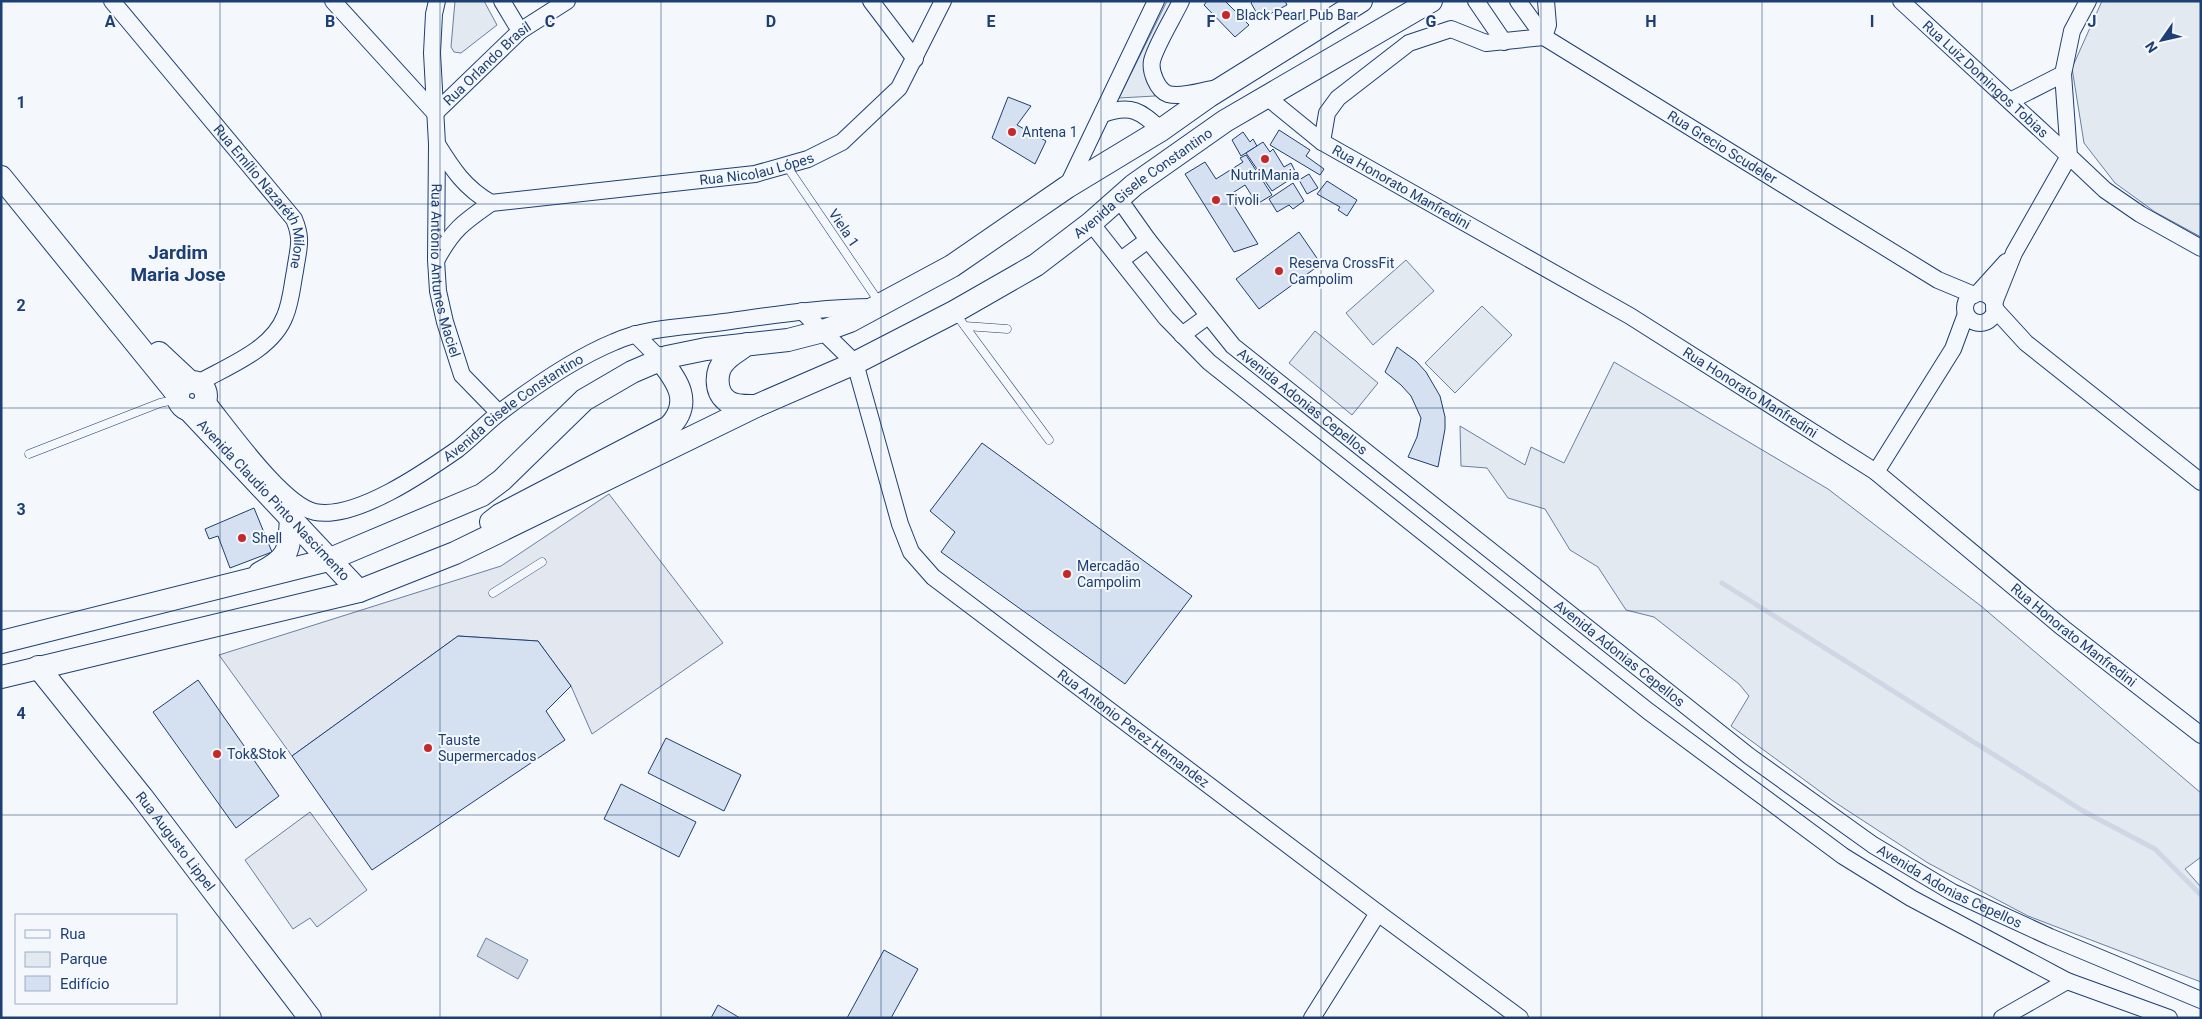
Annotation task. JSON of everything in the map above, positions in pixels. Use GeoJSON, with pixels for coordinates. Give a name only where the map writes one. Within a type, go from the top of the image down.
{"type":"FeatureCollection","features":[{"type":"Feature","properties":{"kind":"main road","name":"Avenida Gisele Constantino"},"geometry":{"type":"LineString","coordinates":[[243,581],[328,560],[482,495],[502,480],[584,400],[659,358],[706,349],[788,340],[850,321],[952,266],[1067,187],[1161,130],[1225,86],[1361,1]]}},
{"type":"Feature","properties":{"kind":"main road","name":"Avenida Gisele Constantino"},"geometry":{"type":"LineString","coordinates":[[1,677],[359,591],[452,555],[756,406],[960,319],[1091,223],[1134,185],[1225,121],[1268,98],[1431,1]]}},
{"type":"Feature","properties":{"kind":"main road"},"geometry":{"type":"LineString","coordinates":[[1119,199],[1118,190],[1124,181],[1163,140],[1161,130]]}},
{"type":"Feature","properties":{"kind":"main road","name":"Avenida Claudio Pinto Nascimento"},"geometry":{"type":"LineString","coordinates":[[1,177],[87,283],[190,395],[291,518],[328,560],[359,591]]}},
{"type":"Feature","properties":{"kind":"main road"},"geometry":{"type":"LineString","coordinates":[[748,344],[724,361],[718,375],[718,389],[726,401],[737,406],[756,406]]}},
{"type":"Feature","properties":{"kind":"main road"},"geometry":{"type":"LineString","coordinates":[[452,555],[500,515],[669,427],[677,418],[682,406],[682,395],[676,382],[659,358]]}},
{"type":"Feature","properties":{"kind":"main road"},"geometry":{"type":"LineString","coordinates":[[1,642],[243,581],[272,567],[286,554],[289,548],[291,518]]}},
{"type":"Feature","properties":{"kind":"main road","name":"Rua Augusto Lippel"},"geometry":{"type":"LineString","coordinates":[[38,668],[142,797],[310,1018]]}},
{"type":"Feature","properties":{"kind":"street","name":"Rua Emílio Nazaréth Milone"},"geometry":{"type":"LineString","coordinates":[[112,1],[294,219],[300,234],[290,299],[285,317],[277,332],[263,347],[190,395]]}},
{"type":"Feature","properties":{"kind":"street"},"geometry":{"type":"LineString","coordinates":[[334,1],[435,113]]}},
{"type":"Feature","properties":{"kind":"street","name":"Rua Antônio Antunes Maciel"},"geometry":{"type":"LineString","coordinates":[[437,1],[434,14],[432,53],[437,144],[436,260],[438,291],[445,322],[462,374],[499,413]]}},
{"type":"Feature","properties":{"kind":"street"},"geometry":{"type":"LineString","coordinates":[[502,1],[520,31]]}},
{"type":"Feature","properties":{"kind":"street","name":"Rua Orlando Brasil"},"geometry":{"type":"LineString","coordinates":[[435,113],[520,31],[567,1]]}},
{"type":"Feature","properties":{"kind":"street"},"geometry":{"type":"LineString","coordinates":[[871,1],[915,59]]}},
{"type":"Feature","properties":{"kind":"street","name":"Rua Nicolau Lópes"},"geometry":{"type":"LineString","coordinates":[[436,260],[449,238],[464,222],[491,203],[755,174],[808,159],[842,142],[899,88],[942,1]]}},
{"type":"Feature","properties":{"kind":"street"},"geometry":{"type":"LineString","coordinates":[[1067,187],[1156,1]]}},
{"type":"Feature","properties":{"kind":"street"},"geometry":{"type":"LineString","coordinates":[[1181,1],[1152,61],[1154,76],[1158,86],[1166,93],[1177,95],[1225,86]]}},
{"type":"Feature","properties":{"kind":"street"},"geometry":{"type":"LineString","coordinates":[[1476,1],[1504,42]]}},
{"type":"Feature","properties":{"kind":"street","name":"Rua Grecio Scudeler"},"geometry":{"type":"LineString","coordinates":[[1518,1],[1544,37],[1971,302]]}},
{"type":"Feature","properties":{"kind":"street"},"geometry":{"type":"LineString","coordinates":[[1322,142],[1326,113],[1338,98],[1408,43],[1451,29],[1486,43],[1544,37],[1548,25],[1546,1]]}},
{"type":"Feature","properties":{"kind":"street","name":"Rua Luiz Domingos Tobias"},"geometry":{"type":"LineString","coordinates":[[1901,1],[2105,190],[2140,214],[2201,248]]}},
{"type":"Feature","properties":{"kind":"street"},"geometry":{"type":"LineString","coordinates":[[1954,349],[1989,314],[2014,253],[2069,156],[2062,74],[2072,32],[2088,1]]}},
{"type":"Feature","properties":{"kind":"street"},"geometry":{"type":"LineString","coordinates":[[2010,101],[2062,74]]}},
{"type":"Feature","properties":{"kind":"street","name":"Rua Honorato Manfredini"},"geometry":{"type":"LineString","coordinates":[[1268,98],[1322,142],[1630,316],[1876,472],[2063,628],[2201,735]]}},
{"type":"Feature","properties":{"kind":"street"},"geometry":{"type":"LineString","coordinates":[[1103,114],[1117,108],[1133,109],[1145,114],[1161,130]]}},
{"type":"Feature","properties":{"kind":"street"},"geometry":{"type":"LineString","coordinates":[[437,144],[454,171],[474,194],[491,203]]}},
{"type":"Feature","properties":{"kind":"street","name":"Avenida Adonias Cepellos"},"geometry":{"type":"LineString","coordinates":[[1119,199],[1148,240],[1233,346],[1749,756],[1873,845],[1952,892],[2050,937],[2201,1000]]}},
{"type":"Feature","properties":{"kind":"street","name":"Avenida Adonias Cepellos"},"geometry":{"type":"LineString","coordinates":[[1091,223],[1166,318],[1209,362],[1648,711],[1768,801],[1843,856],[1911,898],[2067,981],[2169,1018]]}},
{"type":"Feature","properties":{"kind":"street"},"geometry":{"type":"LineString","coordinates":[[1120,260],[1148,240]]}},
{"type":"Feature","properties":{"kind":"street"},"geometry":{"type":"LineString","coordinates":[[1876,472],[1954,349],[1971,302],[2014,253]]}},
{"type":"Feature","properties":{"kind":"street"},"geometry":{"type":"LineString","coordinates":[[1971,302],[1988,296],[1989,314],[2201,482]]}},
{"type":"Feature","properties":{"kind":"street"},"geometry":{"type":"LineString","coordinates":[[1971,302],[1972,321],[1989,314]]}},
{"type":"Feature","properties":{"kind":"street","name":"Avenida Gisele Constantino"},"geometry":{"type":"LineString","coordinates":[[190,395],[289,498],[314,512],[329,512],[362,505],[405,484],[459,448],[499,413],[587,354],[635,334],[802,311],[878,306]]}},
{"type":"Feature","properties":{"kind":"street"},"geometry":{"type":"LineString","coordinates":[[802,311],[855,363]]}},
{"type":"Feature","properties":{"kind":"street"},"geometry":{"type":"LineString","coordinates":[[1182,335],[1208,316]]}},
{"type":"Feature","properties":{"kind":"street"},"geometry":{"type":"LineString","coordinates":[[635,334],[659,358]]}},
{"type":"Feature","properties":{"kind":"street","name":"Rua Antonio Perez Hernandez"},"geometry":{"type":"LineString","coordinates":[[855,363],[900,524],[911,552],[933,577],[1520,1018]]}},
{"type":"Feature","properties":{"kind":"street"},"geometry":{"type":"LineString","coordinates":[[1312,1018],[1378,913]]}},
{"type":"Feature","properties":{"kind":"street"},"geometry":{"type":"LineString","coordinates":[[2002,1018],[2067,981]]}},
{"type":"Feature","properties":{"kind":"lane","name":"Viela 1"},"geometry":{"type":"LineString","coordinates":[[786,165],[878,306]]}},
{"type":"Feature","properties":{"kind":"lane"},"geometry":{"type":"LineString","coordinates":[[960,319],[1007,329]]}},
{"type":"Feature","properties":{"kind":"lane"},"geometry":{"type":"LineString","coordinates":[[960,319],[1049,440]]}},
{"type":"Feature","properties":{"kind":"lane"},"geometry":{"type":"LineString","coordinates":[[29,454],[160,403],[190,395]]}},
{"type":"Feature","properties":{"kind":"lane"},"geometry":{"type":"LineString","coordinates":[[493,593],[542,562]]}},
{"type":"Feature","properties":{"kind":"green space"},"geometry":{"type":"Polygon","coordinates":[[[455,1],[484,1],[497,25],[461,53],[454,52],[451,47],[455,1]]]}},
{"type":"Feature","properties":{"kind":"green space"},"geometry":{"type":"Polygon","coordinates":[[[1167,1],[1174,1],[1147,78],[1155,96],[1119,98],[1167,1]]]}},
{"type":"Feature","properties":{"kind":"green space"},"geometry":{"type":"Polygon","coordinates":[[[2102,1],[2201,1],[2201,237],[2155,212],[2115,183],[2084,143],[2072,68],[2102,1]]]}},
{"type":"Feature","properties":{"kind":"green space"},"geometry":{"type":"Polygon","coordinates":[[[1406,260],[1434,291],[1373,345],[1346,313],[1406,260]]]}},
{"type":"Feature","properties":{"kind":"green space"},"geometry":{"type":"Polygon","coordinates":[[[1482,306],[1512,335],[1455,393],[1425,363],[1482,306]]]}},
{"type":"Feature","properties":{"kind":"green space"},"geometry":{"type":"Polygon","coordinates":[[[1315,331],[1378,383],[1352,415],[1289,363],[1315,331]]]}},
{"type":"Feature","properties":{"kind":"green space"},"geometry":{"type":"Polygon","coordinates":[[[1614,362],[1828,489],[1981,606],[2201,793],[2201,857],[2185,869],[2201,887],[2201,982],[2028,916],[1928,863],[1833,801],[1731,726],[1749,696],[1739,684],[1654,617],[1626,610],[1598,567],[1570,550],[1545,509],[1508,498],[1487,468],[1461,466],[1460,426],[1525,465],[1531,447],[1564,463],[1614,362]]]}},
{"type":"Feature","properties":{"kind":"shaded area"},"geometry":{"type":"Polygon","coordinates":[[[609,494],[723,643],[592,734],[571,686],[538,641],[458,636],[292,756],[219,655],[501,566],[609,494]]]}},
{"type":"Feature","properties":{"kind":"shaded area"},"geometry":{"type":"Polygon","coordinates":[[[310,812],[367,890],[317,927],[310,918],[293,929],[245,860],[310,812]]]}},
{"type":"Feature","properties":{"kind":"shaded area"},"geometry":{"type":"Polygon","coordinates":[[[486,938],[528,960],[518,979],[477,956],[486,938]]]}},
{"type":"Feature","properties":{"kind":"building","name":"Black Pearl Pub Bar"},"geometry":{"type":"Polygon","coordinates":[[[1207,1],[1225,1],[1249,25],[1235,37],[1204,5],[1207,1]]]}},
{"type":"Feature","properties":{"kind":"building"},"geometry":{"type":"Polygon","coordinates":[[[1253,1],[1285,1],[1287,5],[1260,19],[1251,3],[1253,1]]]}},
{"type":"Feature","properties":{"kind":"building","name":"Antena 1"},"geometry":{"type":"Polygon","coordinates":[[[1008,97],[1031,106],[1017,125],[1046,141],[1035,164],[992,138],[1008,97]]]}},
{"type":"Feature","properties":{"kind":"building"},"geometry":{"type":"Polygon","coordinates":[[[1279,130],[1310,150],[1306,156],[1324,169],[1320,175],[1270,145],[1279,130]]]}},
{"type":"Feature","properties":{"kind":"building"},"geometry":{"type":"Polygon","coordinates":[[[1243,132],[1250,142],[1253,139],[1257,146],[1241,156],[1232,140],[1243,132]]]}},
{"type":"Feature","properties":{"kind":"building"},"geometry":{"type":"Polygon","coordinates":[[[1263,142],[1270,152],[1273,149],[1284,167],[1291,163],[1297,175],[1272,191],[1246,153],[1263,142]]]}},
{"type":"Feature","properties":{"kind":"building","name":"Tivoli"},"geometry":{"type":"Polygon","coordinates":[[[1246,155],[1272,195],[1257,204],[1245,185],[1228,196],[1258,244],[1234,252],[1185,174],[1205,162],[1216,179],[1243,162],[1240,158],[1246,155]]]}},
{"type":"Feature","properties":{"kind":"building"},"geometry":{"type":"Polygon","coordinates":[[[1309,174],[1318,188],[1307,194],[1299,180],[1309,174]]]}},
{"type":"Feature","properties":{"kind":"building"},"geometry":{"type":"Polygon","coordinates":[[[1327,181],[1357,200],[1347,216],[1338,210],[1340,207],[1317,194],[1327,181]]]}},
{"type":"Feature","properties":{"kind":"building"},"geometry":{"type":"Polygon","coordinates":[[[1293,183],[1304,201],[1293,209],[1289,205],[1277,212],[1269,199],[1293,183]]]}},
{"type":"Feature","properties":{"kind":"building","name":"Reserva CrossFit Campolim"},"geometry":{"type":"Polygon","coordinates":[[[1299,232],[1321,264],[1259,309],[1236,279],[1299,232]]]}},
{"type":"Feature","properties":{"kind":"building"},"geometry":{"type":"Polygon","coordinates":[[[1397,347],[1416,361],[1426,372],[1440,396],[1445,417],[1445,429],[1438,467],[1408,457],[1417,437],[1421,418],[1411,396],[1385,372],[1397,347]]]}},
{"type":"Feature","properties":{"kind":"building","name":"Mercadão Campolim"},"geometry":{"type":"Polygon","coordinates":[[[982,443],[1192,596],[1125,684],[941,552],[955,532],[930,511],[982,443]]]}},
{"type":"Feature","properties":{"kind":"building","name":"Shell"},"geometry":{"type":"Polygon","coordinates":[[[254,508],[272,552],[230,568],[218,536],[209,539],[205,529],[254,508]]]}},
{"type":"Feature","properties":{"kind":"building","name":"Tauste Supermercados"},"geometry":{"type":"Polygon","coordinates":[[[458,636],[538,641],[571,686],[546,711],[565,740],[372,870],[292,756],[458,636]]]}},
{"type":"Feature","properties":{"kind":"building","name":"Tok&Stok"},"geometry":{"type":"Polygon","coordinates":[[[198,680],[279,796],[236,828],[153,712],[198,680]]]}},
{"type":"Feature","properties":{"kind":"building"},"geometry":{"type":"Polygon","coordinates":[[[666,738],[741,775],[724,811],[648,773],[666,738]]]}},
{"type":"Feature","properties":{"kind":"building"},"geometry":{"type":"Polygon","coordinates":[[[621,784],[696,822],[679,857],[604,819],[621,784]]]}},
{"type":"Feature","properties":{"kind":"building"},"geometry":{"type":"Polygon","coordinates":[[[884,950],[918,969],[891,1018],[847,1018],[884,950]]]}},
{"type":"Feature","properties":{"kind":"building"},"geometry":{"type":"Polygon","coordinates":[[[718,1005],[740,1018],[711,1018],[718,1005]]]}},
{"type":"Feature","properties":{"kind":"waterway"},"geometry":{"type":"LineString","coordinates":[[1722,583],[2083,811],[2155,849],[2201,895]]}},
{"type":"Feature","properties":{"kind":"place","name":"Black Pearl Pub Bar"},"geometry":{"type":"Point","coordinates":[1226,15]}},
{"type":"Feature","properties":{"kind":"place","name":"Antena 1"},"geometry":{"type":"Point","coordinates":[1012,132]}},
{"type":"Feature","properties":{"kind":"place","name":"NutriMania"},"geometry":{"type":"Point","coordinates":[1265,159]}},
{"type":"Feature","properties":{"kind":"place","name":"Tivoli"},"geometry":{"type":"Point","coordinates":[1216,200]}},
{"type":"Feature","properties":{"kind":"place","name":"Reserva CrossFit Campolim"},"geometry":{"type":"Point","coordinates":[1279,271]}},
{"type":"Feature","properties":{"kind":"place","name":"Shell"},"geometry":{"type":"Point","coordinates":[242,538]}},
{"type":"Feature","properties":{"kind":"place","name":"Mercadão Campolim"},"geometry":{"type":"Point","coordinates":[1067,574]}},
{"type":"Feature","properties":{"kind":"place","name":"Tauste Supermercados"},"geometry":{"type":"Point","coordinates":[428,748]}},
{"type":"Feature","properties":{"kind":"place","name":"Tok&Stok"},"geometry":{"type":"Point","coordinates":[217,754]}},
{"type":"Feature","properties":{"kind":"district","name":"Jardim Maria Jose"},"geometry":{"type":"Point","coordinates":[178,263]}}]}
